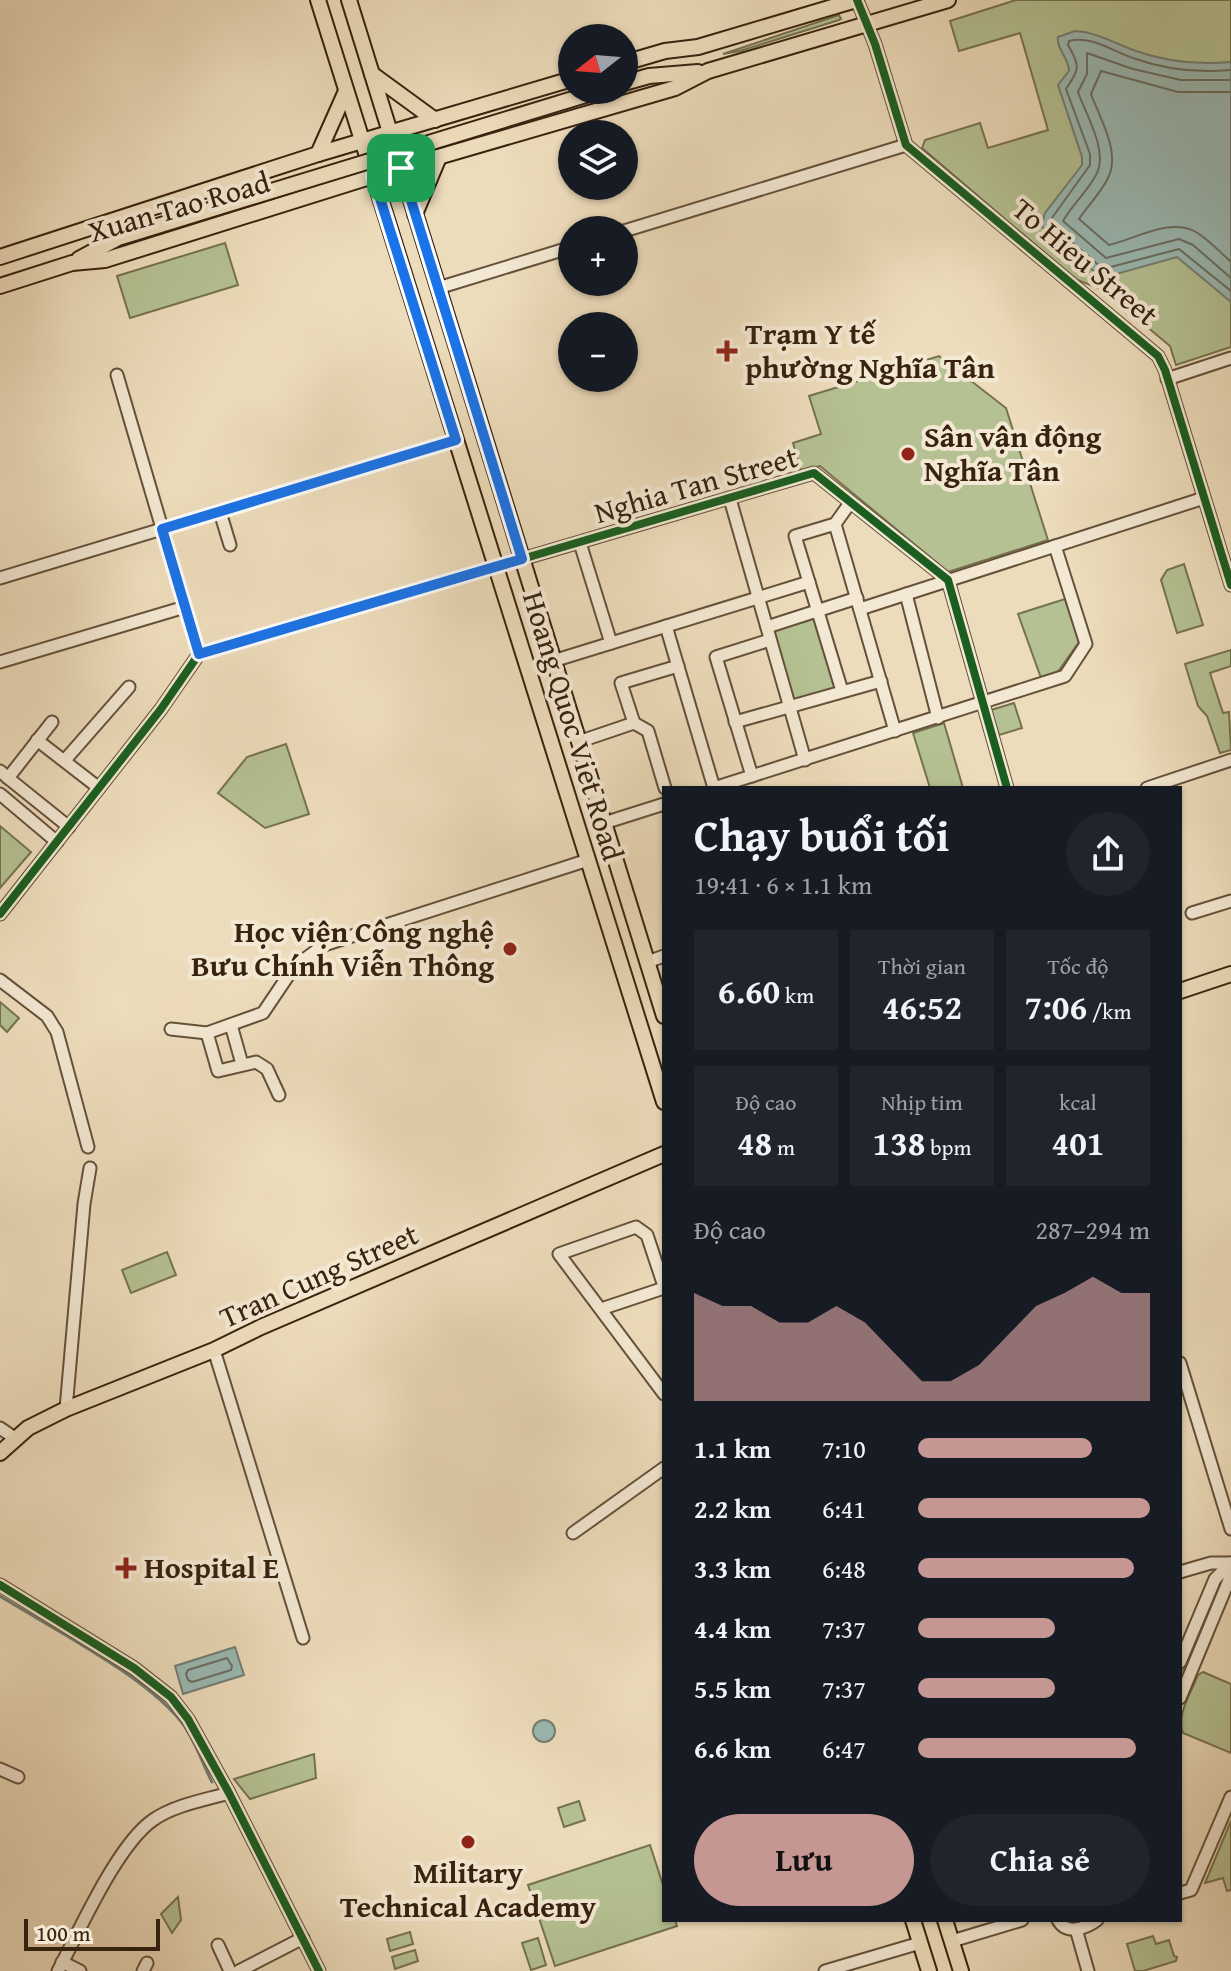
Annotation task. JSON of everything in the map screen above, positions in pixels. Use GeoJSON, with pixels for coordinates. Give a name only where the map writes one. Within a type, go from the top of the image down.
{"type":"FeatureCollection","features":[{"type":"Feature","properties":{"kind":"main road","name":"Hoang Quoc Viet Road"},"geometry":{"type":"LineString","coordinates":[[318,0],[662,1096]]}},
{"type":"Feature","properties":{"kind":"main road","name":"Hoang Quoc Viet Road"},"geometry":{"type":"LineString","coordinates":[[349,0],[662,1010]]}},
{"type":"Feature","properties":{"kind":"main road"},"geometry":{"type":"LineString","coordinates":[[638,59],[665,51],[698,47],[856,0]]}},
{"type":"Feature","properties":{"kind":"main road"},"geometry":{"type":"LineString","coordinates":[[638,79],[708,71],[948,0]]}},
{"type":"Feature","properties":{"kind":"main road"},"geometry":{"type":"LineString","coordinates":[[649,76],[698,47]]}},
{"type":"Feature","properties":{"kind":"main road","name":"Xuan Tao Road"},"geometry":{"type":"LineString","coordinates":[[0,286],[72,263],[105,260],[373,176],[675,88],[708,71]]}},
{"type":"Feature","properties":{"kind":"main road"},"geometry":{"type":"LineString","coordinates":[[372,74],[435,120]]}},
{"type":"Feature","properties":{"kind":"main road","name":"Xuan Tao Road"},"geometry":{"type":"LineString","coordinates":[[0,257],[318,154],[558,83]]}},
{"type":"Feature","properties":{"kind":"main road"},"geometry":{"type":"LineString","coordinates":[[318,154],[346,91]]}},
{"type":"Feature","properties":{"kind":"main road"},"geometry":{"type":"LineString","coordinates":[[72,263],[118,238],[558,103]]}},
{"type":"Feature","properties":{"kind":"main road"},"geometry":{"type":"LineString","coordinates":[[462,112],[453,119],[448,131],[455,141],[471,148]]}},
{"type":"Feature","properties":{"kind":"main road"},"geometry":{"type":"LineString","coordinates":[[415,214],[439,157]]}},
{"type":"Feature","properties":{"kind":"main road"},"geometry":{"type":"LineString","coordinates":[[292,164],[311,172],[311,185],[300,199]]}},
{"type":"Feature","properties":{"kind":"main road"},"geometry":{"type":"LineString","coordinates":[[66,238],[118,238]]}},
{"type":"Feature","properties":{"kind":"main road"},"geometry":{"type":"LineString","coordinates":[[1182,990],[1231,974]]}},
{"type":"Feature","properties":{"kind":"main road","name":"Tran Cung Street"},"geometry":{"type":"LineString","coordinates":[[0,1453],[28,1428],[66,1409],[214,1350],[662,1155]]}},
{"type":"Feature","properties":{"kind":"main road"},"geometry":{"type":"LineString","coordinates":[[914,1922],[929,1971]]}},
{"type":"Feature","properties":{"kind":"main road"},"geometry":{"type":"LineString","coordinates":[[946,1922],[961,1971]]}},
{"type":"Feature","properties":{"kind":"street"},"geometry":{"type":"LineString","coordinates":[[638,227],[906,145],[856,0]]}},
{"type":"Feature","properties":{"kind":"street","name":"To Hieu Street"},"geometry":{"type":"LineString","coordinates":[[906,145],[1154,350],[1162,362],[1204,498],[1226,546],[1231,585]]}},
{"type":"Feature","properties":{"kind":"street"},"geometry":{"type":"LineString","coordinates":[[438,288],[558,251]]}},
{"type":"Feature","properties":{"kind":"street"},"geometry":{"type":"LineString","coordinates":[[1167,379],[1231,358]]}},
{"type":"Feature","properties":{"kind":"street"},"geometry":{"type":"LineString","coordinates":[[0,914],[161,709],[199,654],[117,375]]}},
{"type":"Feature","properties":{"kind":"street"},"geometry":{"type":"LineString","coordinates":[[0,578],[456,440]]}},
{"type":"Feature","properties":{"kind":"street","name":"Nghia Tan Street"},"geometry":{"type":"LineString","coordinates":[[199,654],[814,473],[948,580]]}},
{"type":"Feature","properties":{"kind":"street"},"geometry":{"type":"LineString","coordinates":[[767,627],[818,611],[906,594],[1204,498]]}},
{"type":"Feature","properties":{"kind":"street"},"geometry":{"type":"LineString","coordinates":[[730,499],[805,760]]}},
{"type":"Feature","properties":{"kind":"street"},"geometry":{"type":"LineString","coordinates":[[842,691],[795,536],[835,524],[850,503]]}},
{"type":"Feature","properties":{"kind":"street"},"geometry":{"type":"LineString","coordinates":[[220,512],[230,545]]}},
{"type":"Feature","properties":{"kind":"street"},"geometry":{"type":"LineString","coordinates":[[835,524],[895,731]]}},
{"type":"Feature","properties":{"kind":"street"},"geometry":{"type":"LineString","coordinates":[[580,543],[611,643]]}},
{"type":"Feature","properties":{"kind":"street"},"geometry":{"type":"LineString","coordinates":[[720,786],[1065,676],[1086,644],[1055,546]]}},
{"type":"Feature","properties":{"kind":"street"},"geometry":{"type":"LineString","coordinates":[[948,580],[1006,786]]}},
{"type":"Feature","properties":{"kind":"street"},"geometry":{"type":"LineString","coordinates":[[553,661],[809,582]]}},
{"type":"Feature","properties":{"kind":"street"},"geometry":{"type":"LineString","coordinates":[[906,594],[938,718]]}},
{"type":"Feature","properties":{"kind":"street"},"geometry":{"type":"LineString","coordinates":[[0,662],[185,607]]}},
{"type":"Feature","properties":{"kind":"street"},"geometry":{"type":"LineString","coordinates":[[666,626],[713,786]]}},
{"type":"Feature","properties":{"kind":"street"},"geometry":{"type":"LineString","coordinates":[[752,776],[716,657],[770,640]]}},
{"type":"Feature","properties":{"kind":"street"},"geometry":{"type":"LineString","coordinates":[[664,786],[648,731],[634,723],[621,683],[678,666]]}},
{"type":"Feature","properties":{"kind":"street"},"geometry":{"type":"LineString","coordinates":[[735,722],[881,681]]}},
{"type":"Feature","properties":{"kind":"street"},"geometry":{"type":"LineString","coordinates":[[65,760],[129,687]]}},
{"type":"Feature","properties":{"kind":"street"},"geometry":{"type":"LineString","coordinates":[[52,722],[4,774],[69,827]]}},
{"type":"Feature","properties":{"kind":"street"},"geometry":{"type":"LineString","coordinates":[[578,742],[634,723]]}},
{"type":"Feature","properties":{"kind":"street"},"geometry":{"type":"LineString","coordinates":[[37,740],[99,788]]}},
{"type":"Feature","properties":{"kind":"street"},"geometry":{"type":"LineString","coordinates":[[1153,786],[1231,760]]}},
{"type":"Feature","properties":{"kind":"street"},"geometry":{"type":"LineString","coordinates":[[0,794],[57,842]]}},
{"type":"Feature","properties":{"kind":"street"},"geometry":{"type":"LineString","coordinates":[[604,823],[662,805]]}},
{"type":"Feature","properties":{"kind":"street"},"geometry":{"type":"LineString","coordinates":[[171,1029],[207,1033],[263,1013],[289,973],[324,945],[588,860]]}},
{"type":"Feature","properties":{"kind":"street"},"geometry":{"type":"LineString","coordinates":[[1192,913],[1231,901]]}},
{"type":"Feature","properties":{"kind":"street"},"geometry":{"type":"LineString","coordinates":[[647,962],[662,957]]}},
{"type":"Feature","properties":{"kind":"street"},"geometry":{"type":"LineString","coordinates":[[0,980],[47,1016],[57,1032],[88,1147]]}},
{"type":"Feature","properties":{"kind":"street"},"geometry":{"type":"LineString","coordinates":[[231,1025],[242,1064]]}},
{"type":"Feature","properties":{"kind":"street"},"geometry":{"type":"LineString","coordinates":[[207,1033],[218,1071],[256,1062],[267,1069],[279,1095]]}},
{"type":"Feature","properties":{"kind":"street"},"geometry":{"type":"LineString","coordinates":[[66,1409],[84,1204],[90,1168]]}},
{"type":"Feature","properties":{"kind":"street"},"geometry":{"type":"LineString","coordinates":[[662,1281],[647,1235],[636,1227],[559,1254],[662,1391]]}},
{"type":"Feature","properties":{"kind":"street"},"geometry":{"type":"LineString","coordinates":[[601,1309],[662,1288]]}},
{"type":"Feature","properties":{"kind":"street"},"geometry":{"type":"LineString","coordinates":[[214,1350],[303,1638]]}},
{"type":"Feature","properties":{"kind":"street"},"geometry":{"type":"LineString","coordinates":[[1182,1370],[1231,1529]]}},
{"type":"Feature","properties":{"kind":"street"},"geometry":{"type":"LineString","coordinates":[[0,1428],[16,1439]]}},
{"type":"Feature","properties":{"kind":"street"},"geometry":{"type":"LineString","coordinates":[[573,1533],[662,1469]]}},
{"type":"Feature","properties":{"kind":"street"},"geometry":{"type":"LineString","coordinates":[[1182,1571],[1211,1563],[1231,1564]]}},
{"type":"Feature","properties":{"kind":"street"},"geometry":{"type":"LineString","coordinates":[[1182,1657],[1215,1579],[1231,1564]]}},
{"type":"Feature","properties":{"kind":"street"},"geometry":{"type":"LineString","coordinates":[[1182,1693],[1229,1580],[1231,1564]]}},
{"type":"Feature","properties":{"kind":"street"},"geometry":{"type":"LineString","coordinates":[[0,1585],[134,1668],[171,1697],[188,1719],[229,1793],[319,1971]]}},
{"type":"Feature","properties":{"kind":"street"},"geometry":{"type":"LineString","coordinates":[[0,1769],[18,1777]]}},
{"type":"Feature","properties":{"kind":"street"},"geometry":{"type":"LineString","coordinates":[[80,1971],[60,1966],[127,1844],[154,1819],[229,1793]]}},
{"type":"Feature","properties":{"kind":"street"},"geometry":{"type":"LineString","coordinates":[[1182,1892],[1191,1890],[1230,1801]]}},
{"type":"Feature","properties":{"kind":"street"},"geometry":{"type":"LineString","coordinates":[[952,1941],[1015,1922]]}},
{"type":"Feature","properties":{"kind":"street"},"geometry":{"type":"LineString","coordinates":[[1060,1922],[1067,1930],[1092,1922]]}},
{"type":"Feature","properties":{"kind":"street"},"geometry":{"type":"LineString","coordinates":[[1076,1929],[1088,1971]]}},
{"type":"Feature","properties":{"kind":"street"},"geometry":{"type":"LineString","coordinates":[[239,1971],[303,1938]]}},
{"type":"Feature","properties":{"kind":"street"},"geometry":{"type":"LineString","coordinates":[[825,1971],[920,1943]]}},
{"type":"Feature","properties":{"kind":"street"},"geometry":{"type":"LineString","coordinates":[[218,1945],[230,1971]]}},
{"type":"Feature","properties":{"kind":"green space"},"geometry":{"type":"Polygon","coordinates":[[[1016,0],[1231,0],[1231,347],[1176,365],[1170,346],[1103,290],[1075,279],[922,148],[925,140],[980,123],[988,148],[1048,130],[1020,33],[959,51],[950,21],[1016,0]]]}},
{"type":"Feature","properties":{"kind":"green space"},"geometry":{"type":"Polygon","coordinates":[[[839,15],[839,20],[723,54],[839,15]]]}},
{"type":"Feature","properties":{"kind":"green space"},"geometry":{"type":"Polygon","coordinates":[[[225,243],[238,285],[130,318],[117,276],[225,243]]]}},
{"type":"Feature","properties":{"kind":"green space","name":"Sân vận động Nghĩa Tân"},"geometry":{"type":"Polygon","coordinates":[[[939,356],[1006,408],[1048,540],[948,572],[820,466],[801,471],[793,443],[821,434],[809,396],[939,356]]]}},
{"type":"Feature","properties":{"kind":"green space"},"geometry":{"type":"Polygon","coordinates":[[[1184,564],[1203,625],[1177,633],[1161,580],[1167,570],[1184,564]]]}},
{"type":"Feature","properties":{"kind":"green space"},"geometry":{"type":"Polygon","coordinates":[[[1065,599],[1079,642],[1057,673],[1041,678],[1018,614],[1065,599]]]}},
{"type":"Feature","properties":{"kind":"green space"},"geometry":{"type":"Polygon","coordinates":[[[816,618],[837,689],[794,701],[773,630],[816,618]]]}},
{"type":"Feature","properties":{"kind":"green space"},"geometry":{"type":"Polygon","coordinates":[[[1231,650],[1231,666],[1210,673],[1223,713],[1229,712],[1231,750],[1220,753],[1207,716],[1198,706],[1185,664],[1231,650]]]}},
{"type":"Feature","properties":{"kind":"green space"},"geometry":{"type":"Polygon","coordinates":[[[1014,703],[1022,728],[999,735],[991,710],[1014,703]]]}},
{"type":"Feature","properties":{"kind":"green space"},"geometry":{"type":"Polygon","coordinates":[[[944,723],[962,786],[929,786],[913,733],[944,723]]]}},
{"type":"Feature","properties":{"kind":"green space"},"geometry":{"type":"Polygon","coordinates":[[[286,744],[309,814],[265,828],[218,793],[247,757],[286,744]]]}},
{"type":"Feature","properties":{"kind":"green space"},"geometry":{"type":"Polygon","coordinates":[[[0,826],[31,852],[0,888],[0,826]]]}},
{"type":"Feature","properties":{"kind":"green space"},"geometry":{"type":"Polygon","coordinates":[[[0,1002],[19,1018],[7,1032],[0,1025],[0,1002]]]}},
{"type":"Feature","properties":{"kind":"green space"},"geometry":{"type":"Polygon","coordinates":[[[167,1252],[176,1275],[131,1293],[122,1270],[167,1252]]]}},
{"type":"Feature","properties":{"kind":"green space"},"geometry":{"type":"Polygon","coordinates":[[[1223,1581],[1182,1682],[1182,1669],[1218,1583],[1223,1581]]]}},
{"type":"Feature","properties":{"kind":"green space"},"geometry":{"type":"Polygon","coordinates":[[[1203,1672],[1231,1684],[1231,1753],[1183,1733],[1182,1715],[1198,1675],[1203,1672]]]}},
{"type":"Feature","properties":{"kind":"green space"},"geometry":{"type":"Polygon","coordinates":[[[314,1754],[316,1778],[250,1799],[234,1779],[314,1754]]]}},
{"type":"Feature","properties":{"kind":"green space"},"geometry":{"type":"Polygon","coordinates":[[[579,1801],[585,1820],[564,1827],[558,1808],[579,1801]]]}},
{"type":"Feature","properties":{"kind":"green space"},"geometry":{"type":"Polygon","coordinates":[[[1231,1821],[1231,1890],[1227,1891],[1223,1878],[1205,1883],[1231,1821]]]}},
{"type":"Feature","properties":{"kind":"green space"},"geometry":{"type":"Polygon","coordinates":[[[650,1845],[662,1882],[662,1922],[676,1922],[677,1926],[555,1966],[528,1885],[650,1845]]]}},
{"type":"Feature","properties":{"kind":"green space"},"geometry":{"type":"Polygon","coordinates":[[[178,1897],[181,1920],[172,1933],[161,1914],[178,1897]]]}},
{"type":"Feature","properties":{"kind":"green space"},"geometry":{"type":"Polygon","coordinates":[[[410,1932],[413,1944],[390,1951],[387,1939],[410,1932]]]}},
{"type":"Feature","properties":{"kind":"green space"},"geometry":{"type":"Polygon","coordinates":[[[1153,1936],[1156,1944],[1169,1940],[1176,1961],[1135,1971],[1127,1944],[1153,1936]]]}},
{"type":"Feature","properties":{"kind":"green space"},"geometry":{"type":"Polygon","coordinates":[[[538,1938],[546,1965],[531,1970],[522,1943],[538,1938]]]}},
{"type":"Feature","properties":{"kind":"green space"},"geometry":{"type":"Polygon","coordinates":[[[415,1950],[418,1961],[395,1969],[392,1957],[415,1950]]]}},
{"type":"Feature","properties":{"kind":"water"},"geometry":{"type":"Polygon","coordinates":[[[1075,31],[1099,36],[1159,58],[1195,63],[1231,62],[1231,302],[1177,257],[1102,278],[1041,226],[1045,213],[1082,165],[1058,85],[1069,71],[1058,37],[1075,31]]]}},
{"type":"Feature","properties":{"kind":"water"},"geometry":{"type":"Polygon","coordinates":[[[235,1647],[244,1675],[183,1694],[175,1666],[235,1647]]]}},
{"type":"Feature","properties":{"kind":"water"},"geometry":{"type":"Polygon","coordinates":[[[544,1720],[552,1723],[555,1731],[552,1739],[544,1742],[536,1739],[533,1731],[536,1723],[544,1720]]]}},
{"type":"Feature","properties":{"kind":"waterway"},"geometry":{"type":"LineString","coordinates":[[0,1596],[125,1673],[170,1709],[193,1740],[212,1782]]}},
{"type":"Feature","properties":{"kind":"cycle path"},"geometry":{"type":"LineString","coordinates":[[857,0],[875,44],[906,145],[1158,356],[1165,370],[1231,585]]}},
{"type":"Feature","properties":{"kind":"cycle path"},"geometry":{"type":"LineString","coordinates":[[0,914],[161,709],[199,654],[814,473],[948,580],[1006,786]]}},
{"type":"Feature","properties":{"kind":"cycle path"},"geometry":{"type":"LineString","coordinates":[[0,1585],[134,1668],[171,1697],[188,1719],[229,1793],[319,1971]]}},
{"type":"Feature","properties":{"kind":"place","name":"Trạm Y tế phường Nghĩa Tân"},"geometry":{"type":"Point","coordinates":[727,351]}},
{"type":"Feature","properties":{"kind":"place","name":"Sân vận động Nghĩa Tân"},"geometry":{"type":"Point","coordinates":[908,454]}},
{"type":"Feature","properties":{"kind":"place","name":"Học viện Công nghệ Bưu Chính Viễn Thông"},"geometry":{"type":"Point","coordinates":[510,949]}},
{"type":"Feature","properties":{"kind":"place","name":"Hospital E"},"geometry":{"type":"Point","coordinates":[126,1568]}},
{"type":"Feature","properties":{"kind":"place","name":"Military Technical Academy"},"geometry":{"type":"Point","coordinates":[468,1842]}},
{"type":"Feature","properties":{"kind":"route"},"geometry":{"type":"LineString","coordinates":[[401,168],[522,559],[199,654],[162,529],[456,440],[373,176],[401,168]]}}]}
